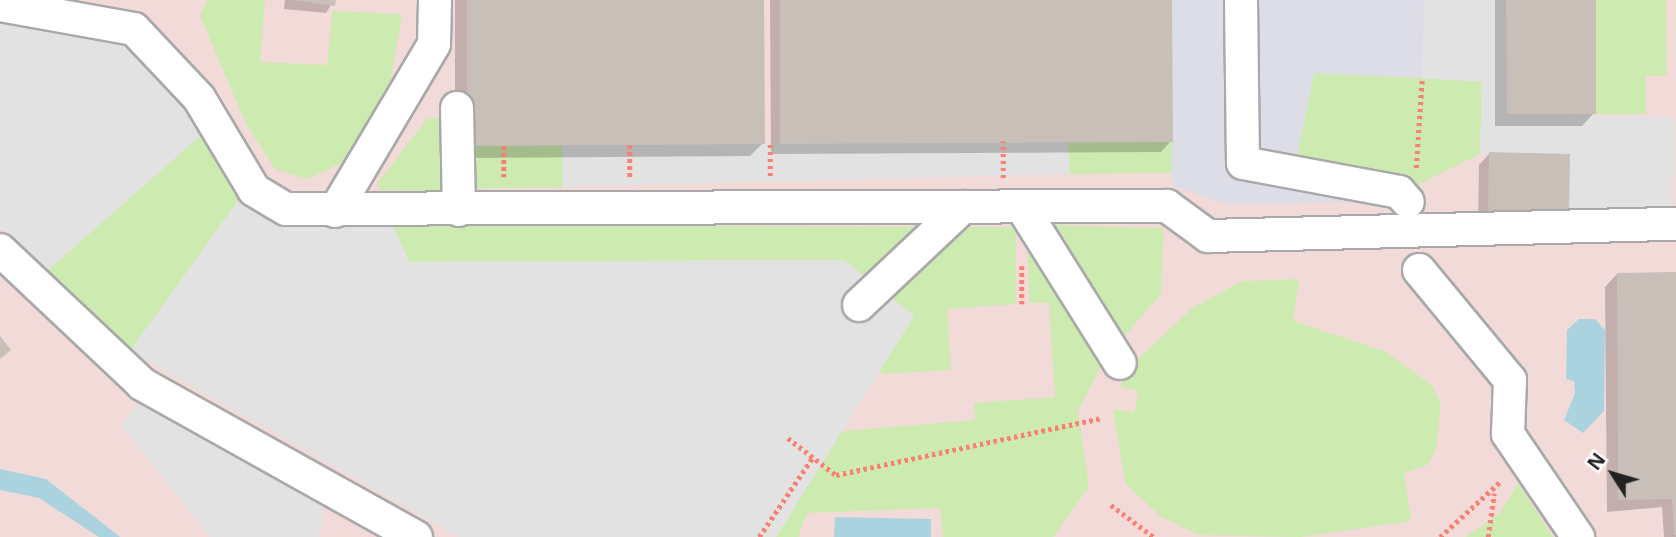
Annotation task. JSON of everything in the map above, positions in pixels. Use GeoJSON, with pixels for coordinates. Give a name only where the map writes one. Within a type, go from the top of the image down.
{"type":"FeatureCollection","features":[{"type":"Feature","properties":{"kind":"street"},"geometry":{"type":"LineString","coordinates":[[335,211],[435,44],[435,0]]}},
{"type":"Feature","properties":{"kind":"street"},"geometry":{"type":"LineString","coordinates":[[1241,0],[1242,163],[1399,191],[1412,187]]}},
{"type":"Feature","properties":{"kind":"street"},"geometry":{"type":"LineString","coordinates":[[0,5],[134,29],[200,98],[261,196],[286,209],[335,211],[1167,206],[1208,236],[1676,224]]}},
{"type":"Feature","properties":{"kind":"street"},"geometry":{"type":"LineString","coordinates":[[457,108],[459,210]]}},
{"type":"Feature","properties":{"kind":"street"},"geometry":{"type":"LineString","coordinates":[[859,305],[963,207]]}},
{"type":"Feature","properties":{"kind":"street"},"geometry":{"type":"LineString","coordinates":[[1022,207],[1120,363]]}},
{"type":"Feature","properties":{"kind":"street"},"geometry":{"type":"LineString","coordinates":[[0,250],[142,384],[416,537]]}},
{"type":"Feature","properties":{"kind":"street"},"geometry":{"type":"LineString","coordinates":[[1419,270],[1510,380],[1508,435],[1578,537]]}},
{"type":"Feature","properties":{"kind":"path"},"geometry":{"type":"LineString","coordinates":[[1412,187],[1422,78]]}},
{"type":"Feature","properties":{"kind":"path"},"geometry":{"type":"LineString","coordinates":[[1003,141],[1003,149]]}},
{"type":"Feature","properties":{"kind":"path"},"geometry":{"type":"LineString","coordinates":[[770,142],[770,159]]}},
{"type":"Feature","properties":{"kind":"path"},"geometry":{"type":"LineString","coordinates":[[630,145],[630,158]]}},
{"type":"Feature","properties":{"kind":"path"},"geometry":{"type":"LineString","coordinates":[[504,146],[504,159]]}},
{"type":"Feature","properties":{"kind":"path"},"geometry":{"type":"LineString","coordinates":[[788,438],[836,475],[1102,418]]}},
{"type":"Feature","properties":{"kind":"path"},"geometry":{"type":"LineString","coordinates":[[1440,537],[1494,492],[1521,454]]}},
{"type":"Feature","properties":{"kind":"path"},"geometry":{"type":"LineString","coordinates":[[759,537],[813,457]]}},
{"type":"Feature","properties":{"kind":"path"},"geometry":{"type":"LineString","coordinates":[[1488,537],[1494,492]]}},
{"type":"Feature","properties":{"kind":"path"},"geometry":{"type":"LineString","coordinates":[[1111,506],[1154,537]]}},
{"type":"Feature","properties":{"kind":"shaded area"},"geometry":{"type":"Polygon","coordinates":[[[0,0],[1676,0],[1676,537],[0,537],[0,0]]]}},
{"type":"Feature","properties":{"kind":"shaded area"},"geometry":{"type":"Polygon","coordinates":[[[1172,0],[1424,0],[1422,78],[1314,73],[1297,155],[1415,186],[1418,202],[1225,204],[1172,185],[1172,0]]]}},
{"type":"Feature","properties":{"kind":"shaded area"},"geometry":{"type":"Polygon","coordinates":[[[1424,0],[1506,0],[1507,114],[1674,117],[1673,214],[1569,217],[1570,154],[1480,154],[1482,82],[1422,78],[1424,0]]]}},
{"type":"Feature","properties":{"kind":"shaded area"},"geometry":{"type":"Polygon","coordinates":[[[0,15],[61,23],[128,45],[209,128],[48,270],[0,227],[0,15]]]}},
{"type":"Feature","properties":{"kind":"shaded area"},"geometry":{"type":"Polygon","coordinates":[[[1068,141],[1070,174],[562,187],[562,145],[1068,141]]]}},
{"type":"Feature","properties":{"kind":"shaded area"},"geometry":{"type":"Polygon","coordinates":[[[245,191],[353,223],[393,225],[409,262],[844,260],[914,316],[776,537],[459,537],[130,351],[245,191]]]}},
{"type":"Feature","properties":{"kind":"shaded area"},"geometry":{"type":"Polygon","coordinates":[[[141,400],[324,502],[320,537],[210,537],[121,425],[141,400]]]}},
{"type":"Feature","properties":{"kind":"green space"},"geometry":{"type":"Polygon","coordinates":[[[207,0],[265,0],[260,62],[327,65],[332,11],[402,14],[389,91],[342,163],[307,179],[275,169],[246,124],[200,16],[207,0]]]}},
{"type":"Feature","properties":{"kind":"green space"},"geometry":{"type":"Polygon","coordinates":[[[1596,0],[1666,0],[1667,76],[1646,76],[1646,114],[1596,114],[1596,0]]]}},
{"type":"Feature","properties":{"kind":"green space"},"geometry":{"type":"Polygon","coordinates":[[[1314,73],[1482,81],[1480,154],[1415,186],[1297,155],[1314,73]]]}},
{"type":"Feature","properties":{"kind":"green space"},"geometry":{"type":"Polygon","coordinates":[[[450,115],[451,191],[381,190],[377,184],[427,119],[450,115]]]}},
{"type":"Feature","properties":{"kind":"green space"},"geometry":{"type":"Polygon","coordinates":[[[209,128],[245,191],[130,351],[48,270],[209,128]]]}},
{"type":"Feature","properties":{"kind":"green space"},"geometry":{"type":"Polygon","coordinates":[[[1068,141],[1173,142],[1173,173],[1070,174],[1068,141]]]}},
{"type":"Feature","properties":{"kind":"green space"},"geometry":{"type":"Polygon","coordinates":[[[562,145],[562,187],[467,189],[467,146],[562,145]]]}},
{"type":"Feature","properties":{"kind":"green space"},"geometry":{"type":"Polygon","coordinates":[[[393,225],[1016,227],[1016,304],[947,309],[951,370],[884,374],[879,371],[914,316],[844,260],[409,262],[393,225]]]}},
{"type":"Feature","properties":{"kind":"green space"},"geometry":{"type":"Polygon","coordinates":[[[1046,225],[1164,228],[1161,294],[1121,340],[1046,225]]]}},
{"type":"Feature","properties":{"kind":"green space"},"geometry":{"type":"Polygon","coordinates":[[[1027,232],[1106,356],[1078,411],[1089,487],[1053,537],[943,537],[940,508],[807,513],[798,537],[776,537],[842,431],[975,420],[974,403],[1055,397],[1049,303],[1029,303],[1027,232]]]}},
{"type":"Feature","properties":{"kind":"green space"},"geometry":{"type":"Polygon","coordinates":[[[1299,279],[1293,321],[1384,351],[1431,384],[1441,403],[1436,450],[1427,465],[1404,473],[1411,521],[1301,537],[1199,535],[1160,516],[1125,483],[1113,409],[1134,412],[1139,391],[1120,387],[1131,366],[1191,309],[1242,281],[1299,279]]]}},
{"type":"Feature","properties":{"kind":"green space"},"geometry":{"type":"Polygon","coordinates":[[[1518,483],[1553,537],[1466,537],[1500,513],[1518,483]]]}},
{"type":"Feature","properties":{"kind":"water"},"geometry":{"type":"Polygon","coordinates":[[[1579,319],[1595,319],[1605,330],[1604,411],[1583,433],[1564,420],[1575,393],[1574,381],[1566,379],[1567,330],[1579,319]]]}},
{"type":"Feature","properties":{"kind":"water"},"geometry":{"type":"Polygon","coordinates":[[[0,469],[46,479],[120,537],[99,537],[39,498],[0,490],[0,469]]]}},
{"type":"Feature","properties":{"kind":"water"},"geometry":{"type":"Polygon","coordinates":[[[835,517],[931,519],[931,537],[834,537],[835,517]]]}},
{"type":"Feature","properties":{"kind":"building"},"geometry":{"type":"Polygon","coordinates":[[[291,0],[336,0],[335,6],[291,0]]]}},
{"type":"Feature","properties":{"kind":"building"},"geometry":{"type":"Polygon","coordinates":[[[467,0],[764,0],[765,144],[467,146],[467,0]]]}},
{"type":"Feature","properties":{"kind":"building"},"geometry":{"type":"Polygon","coordinates":[[[780,0],[1172,0],[1173,142],[780,144],[780,0]]]}},
{"type":"Feature","properties":{"kind":"building"},"geometry":{"type":"Polygon","coordinates":[[[1506,0],[1596,0],[1596,114],[1507,114],[1506,0]]]}},
{"type":"Feature","properties":{"kind":"building"},"geometry":{"type":"Polygon","coordinates":[[[1489,152],[1570,154],[1569,217],[1488,216],[1489,152]]]}},
{"type":"Feature","properties":{"kind":"building"},"geometry":{"type":"Polygon","coordinates":[[[1676,272],[1674,535],[1672,499],[1618,500],[1617,273],[1676,272]]]}},
{"type":"Feature","properties":{"kind":"building"},"geometry":{"type":"Polygon","coordinates":[[[0,336],[11,350],[0,359],[0,336]]]}}]}
